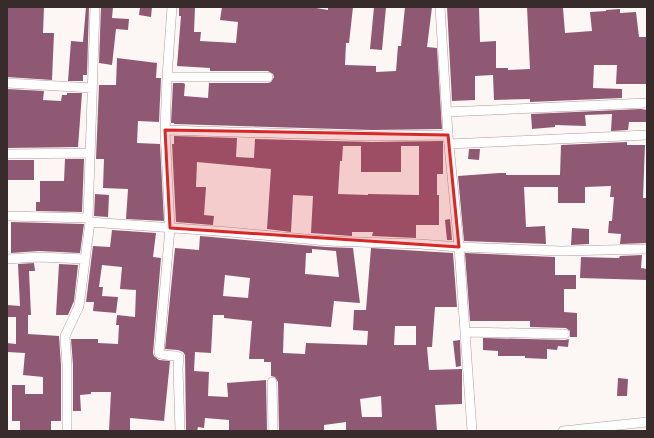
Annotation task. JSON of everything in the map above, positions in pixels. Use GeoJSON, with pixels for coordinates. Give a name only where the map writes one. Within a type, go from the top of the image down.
{"type":"FeatureCollection","features":[{"type":"Feature","properties":{"kind":"street"},"geometry":{"type":"LineString","coordinates":[[67,431],[67,365],[65,336],[79,306],[89,220],[92,88],[96,7]]}},
{"type":"Feature","properties":{"kind":"street"},"geometry":{"type":"LineString","coordinates":[[172,7],[165,130],[170,228],[159,353],[162,355],[174,355],[179,357],[180,431]]}},
{"type":"Feature","properties":{"kind":"street"},"geometry":{"type":"LineString","coordinates":[[440,7],[448,139],[466,332],[472,431]]}},
{"type":"Feature","properties":{"kind":"street"},"geometry":{"type":"LineString","coordinates":[[167,76],[268,77]]}},
{"type":"Feature","properties":{"kind":"street"},"geometry":{"type":"LineString","coordinates":[[7,83],[92,88]]}},
{"type":"Feature","properties":{"kind":"street"},"geometry":{"type":"LineString","coordinates":[[446,112],[647,103]]}},
{"type":"Feature","properties":{"kind":"street"},"geometry":{"type":"LineString","coordinates":[[165,130],[448,139],[647,135]]}},
{"type":"Feature","properties":{"kind":"street"},"geometry":{"type":"LineString","coordinates":[[7,154],[90,153]]}},
{"type":"Feature","properties":{"kind":"street"},"geometry":{"type":"LineString","coordinates":[[7,216],[89,220],[327,241],[561,250],[647,249]]}},
{"type":"Feature","properties":{"kind":"street"},"geometry":{"type":"LineString","coordinates":[[7,259],[39,256],[85,259]]}},
{"type":"Feature","properties":{"kind":"street"},"geometry":{"type":"LineString","coordinates":[[466,332],[565,334]]}},
{"type":"Feature","properties":{"kind":"street"},"geometry":{"type":"LineString","coordinates":[[272,382],[273,431]]}},
{"type":"Feature","properties":{"kind":"street"},"geometry":{"type":"LineString","coordinates":[[563,431],[647,422]]}},
{"type":"Feature","properties":{"kind":"highlighted area"},"geometry":{"type":"Polygon","coordinates":[[[165,130],[448,135],[459,247],[170,228],[165,130]]]}},
{"type":"Feature","properties":{"kind":"building"},"geometry":{"type":"Polygon","coordinates":[[[7,7],[44,7],[43,33],[54,33],[52,80],[7,77],[7,7]]]}},
{"type":"Feature","properties":{"kind":"building"},"geometry":{"type":"Polygon","coordinates":[[[86,7],[89,7],[87,75],[83,75],[83,81],[68,81],[71,41],[83,42],[86,7]]]}},
{"type":"Feature","properties":{"kind":"building"},"geometry":{"type":"Polygon","coordinates":[[[101,7],[113,7],[112,18],[129,19],[128,30],[116,29],[112,65],[99,63],[101,7]]]}},
{"type":"Feature","properties":{"kind":"building"},"geometry":{"type":"Polygon","coordinates":[[[140,7],[152,7],[151,17],[139,15],[140,7]]]}},
{"type":"Feature","properties":{"kind":"building"},"geometry":{"type":"Polygon","coordinates":[[[179,7],[195,7],[194,32],[201,32],[200,41],[236,43],[238,22],[220,20],[222,7],[310,7],[328,10],[328,7],[353,7],[349,43],[346,43],[345,65],[376,66],[376,72],[396,71],[398,46],[401,46],[405,7],[432,7],[427,47],[437,48],[442,129],[372,130],[171,123],[173,83],[185,84],[184,96],[208,98],[209,83],[268,83],[271,82],[274,77],[273,74],[268,71],[210,71],[210,68],[177,66],[181,16],[179,16],[179,7]]]}},
{"type":"Feature","properties":{"kind":"building"},"geometry":{"type":"Polygon","coordinates":[[[374,7],[386,7],[382,50],[370,49],[374,7]]]}},
{"type":"Feature","properties":{"kind":"building"},"geometry":{"type":"Polygon","coordinates":[[[447,7],[479,7],[480,42],[496,41],[496,68],[508,68],[508,70],[530,69],[527,7],[563,8],[565,33],[592,31],[590,12],[620,9],[620,13],[636,12],[639,37],[647,37],[647,84],[616,84],[617,65],[594,65],[593,88],[622,89],[622,98],[530,102],[530,99],[494,100],[493,75],[475,76],[475,100],[452,101],[447,7]]]}},
{"type":"Feature","properties":{"kind":"building"},"geometry":{"type":"Polygon","coordinates":[[[117,58],[157,63],[156,78],[161,78],[159,122],[138,121],[137,143],[160,144],[164,221],[126,219],[128,189],[103,188],[104,159],[96,159],[99,85],[116,85],[117,58]]]}},
{"type":"Feature","properties":{"kind":"building"},"geometry":{"type":"Polygon","coordinates":[[[7,89],[44,91],[43,100],[61,101],[62,95],[67,95],[67,93],[82,93],[78,147],[7,148],[7,89]]]}},
{"type":"Feature","properties":{"kind":"building"},"geometry":{"type":"Polygon","coordinates":[[[641,109],[647,110],[647,122],[629,122],[628,130],[611,131],[612,114],[585,115],[586,126],[555,125],[555,127],[532,129],[531,114],[641,109]]]}},
{"type":"Feature","properties":{"kind":"building"},"geometry":{"type":"Polygon","coordinates":[[[174,136],[237,138],[236,157],[254,158],[255,139],[372,142],[443,141],[443,174],[437,174],[439,225],[416,225],[416,238],[372,236],[373,232],[352,232],[352,236],[311,233],[313,196],[293,195],[291,232],[267,229],[271,169],[197,162],[196,187],[206,187],[204,215],[214,216],[213,225],[176,222],[172,144],[174,144],[174,136]],[[343,146],[342,161],[340,161],[338,194],[419,195],[419,146],[401,146],[401,172],[361,172],[361,146],[343,146]]]}},
{"type":"Feature","properties":{"kind":"building"},"geometry":{"type":"Polygon","coordinates":[[[627,142],[627,145],[645,145],[643,198],[647,198],[647,243],[620,244],[621,234],[608,233],[609,221],[612,221],[614,197],[610,197],[611,186],[585,187],[585,203],[558,203],[558,187],[524,187],[526,227],[545,226],[546,244],[464,241],[458,176],[499,173],[506,173],[506,175],[560,175],[561,145],[627,142]]]}},
{"type":"Feature","properties":{"kind":"building"},"geometry":{"type":"Polygon","coordinates":[[[469,149],[480,149],[479,160],[468,159],[469,149]]]}},
{"type":"Feature","properties":{"kind":"building"},"geometry":{"type":"Polygon","coordinates":[[[65,159],[84,159],[82,212],[36,211],[36,202],[40,202],[40,181],[64,181],[65,159]]]}},
{"type":"Feature","properties":{"kind":"building"},"geometry":{"type":"Polygon","coordinates":[[[7,160],[34,160],[34,180],[7,180],[7,160]]]}},
{"type":"Feature","properties":{"kind":"building"},"geometry":{"type":"Polygon","coordinates":[[[95,194],[109,195],[108,217],[94,216],[95,194]]]}},
{"type":"Feature","properties":{"kind":"building"},"geometry":{"type":"Polygon","coordinates":[[[450,219],[452,240],[447,240],[445,220],[450,219]]]}},
{"type":"Feature","properties":{"kind":"building"},"geometry":{"type":"Polygon","coordinates":[[[11,222],[84,224],[80,253],[39,251],[11,253],[11,222]]]}},
{"type":"Feature","properties":{"kind":"building"},"geometry":{"type":"Polygon","coordinates":[[[572,228],[589,229],[589,244],[571,245],[572,228]]]}},
{"type":"Feature","properties":{"kind":"building"},"geometry":{"type":"Polygon","coordinates":[[[112,230],[156,233],[153,257],[161,258],[153,353],[159,360],[170,361],[164,421],[130,418],[130,431],[109,431],[111,392],[91,392],[91,394],[80,395],[81,411],[73,411],[73,365],[71,339],[98,339],[98,343],[118,344],[119,325],[116,325],[117,315],[135,317],[136,290],[120,289],[122,267],[102,265],[99,287],[103,287],[102,296],[118,297],[116,313],[93,311],[94,302],[86,302],[93,246],[110,247],[112,230]]]}},
{"type":"Feature","properties":{"kind":"building"},"geometry":{"type":"Polygon","coordinates":[[[200,236],[353,248],[360,303],[334,301],[331,327],[284,323],[283,353],[305,354],[306,343],[367,345],[368,331],[353,330],[354,310],[366,310],[371,248],[453,253],[457,307],[435,307],[432,347],[427,347],[429,370],[462,369],[462,404],[435,405],[437,431],[346,431],[346,422],[324,425],[324,431],[279,431],[278,382],[275,377],[271,376],[271,362],[264,362],[264,359],[249,359],[252,321],[224,318],[224,315],[213,315],[211,353],[195,352],[194,371],[209,372],[208,396],[228,397],[227,383],[266,380],[267,431],[229,431],[229,420],[205,418],[204,428],[198,427],[197,431],[186,431],[185,355],[183,352],[178,350],[165,349],[175,248],[199,250],[200,236]],[[312,249],[312,253],[306,253],[305,274],[339,277],[336,251],[312,249]],[[225,275],[223,296],[248,298],[250,278],[225,275]],[[395,326],[394,345],[416,345],[416,326],[395,326]],[[381,396],[360,399],[362,417],[382,417],[381,396]]]}},
{"type":"Feature","properties":{"kind":"building"},"geometry":{"type":"Polygon","coordinates":[[[465,253],[555,257],[555,275],[576,275],[576,289],[564,289],[564,312],[577,313],[577,337],[570,337],[570,331],[566,328],[530,327],[530,321],[470,321],[465,253]]]}},
{"type":"Feature","properties":{"kind":"building"},"geometry":{"type":"Polygon","coordinates":[[[642,255],[641,268],[647,269],[647,280],[580,278],[581,257],[619,258],[620,256],[642,255]]]}},
{"type":"Feature","properties":{"kind":"building"},"geometry":{"type":"Polygon","coordinates":[[[34,263],[35,271],[29,271],[31,315],[28,315],[28,334],[59,336],[61,365],[61,421],[51,421],[51,431],[20,431],[20,421],[12,421],[12,385],[25,385],[25,394],[43,394],[43,377],[23,375],[25,353],[7,352],[7,343],[16,344],[16,317],[7,317],[7,305],[20,306],[18,264],[34,263]]]}},
{"type":"Feature","properties":{"kind":"building"},"geometry":{"type":"Polygon","coordinates":[[[59,264],[78,265],[74,301],[68,315],[56,315],[59,264]]]}},
{"type":"Feature","properties":{"kind":"building"},"geometry":{"type":"Polygon","coordinates":[[[483,338],[569,339],[568,347],[558,346],[557,350],[547,349],[547,359],[525,358],[525,356],[498,356],[498,351],[483,350],[483,338]]]}},
{"type":"Feature","properties":{"kind":"building"},"geometry":{"type":"Polygon","coordinates":[[[460,340],[461,366],[456,367],[453,341],[460,340]]]}},
{"type":"Feature","properties":{"kind":"building"},"geometry":{"type":"Polygon","coordinates":[[[618,378],[628,379],[627,396],[617,396],[618,378]]]}}]}
